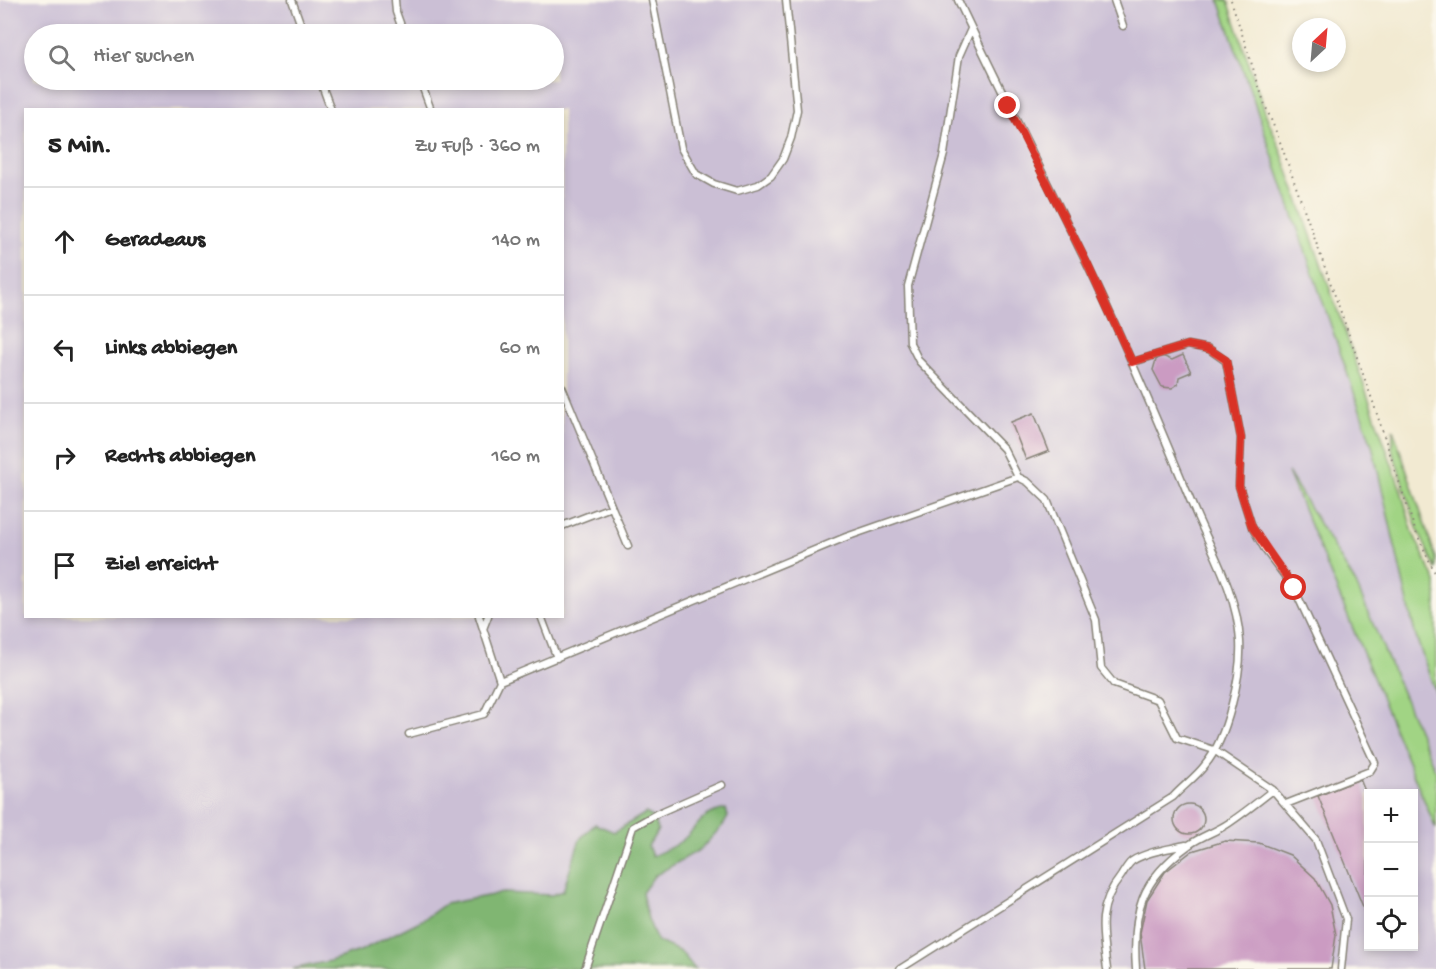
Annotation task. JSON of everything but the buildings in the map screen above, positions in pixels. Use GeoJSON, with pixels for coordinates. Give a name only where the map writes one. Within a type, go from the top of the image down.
{"type":"FeatureCollection","features":[{"type":"Feature","properties":{"kind":"lane"},"geometry":{"type":"LineString","coordinates":[[292,0],[300,24]]}},
{"type":"Feature","properties":{"kind":"lane"},"geometry":{"type":"LineString","coordinates":[[395,0],[400,24]]}},
{"type":"Feature","properties":{"kind":"lane"},"geometry":{"type":"LineString","coordinates":[[652,0],[681,148],[696,174],[714,184],[737,190],[758,185],[771,176],[783,159],[791,138],[797,110],[786,0]]}},
{"type":"Feature","properties":{"kind":"lane"},"geometry":{"type":"LineString","coordinates":[[900,969],[1173,797],[1206,764],[1222,733],[1237,686],[1240,641],[1230,590],[1205,537],[1132,362],[1086,261],[958,0]]}},
{"type":"Feature","properties":{"kind":"lane"},"geometry":{"type":"LineString","coordinates":[[1114,0],[1123,26]]}},
{"type":"Feature","properties":{"kind":"lane"},"geometry":{"type":"LineString","coordinates":[[971,29],[959,56],[944,154],[908,286],[910,343],[919,361],[1004,449],[1018,477],[1028,482],[1047,500],[1096,620],[1101,668],[1114,684],[1158,700],[1177,738],[1214,750],[1273,790],[1316,840],[1346,919],[1341,969]]}},
{"type":"Feature","properties":{"kind":"lane"},"geometry":{"type":"LineString","coordinates":[[324,90],[330,108]]}},
{"type":"Feature","properties":{"kind":"lane"},"geometry":{"type":"LineString","coordinates":[[424,90],[430,108]]}},
{"type":"Feature","properties":{"kind":"lane"},"geometry":{"type":"LineString","coordinates":[[1132,362],[1188,345],[1209,349],[1226,360],[1241,438],[1239,486],[1252,527],[1294,588],[1375,763],[1370,771],[1286,804]]}},
{"type":"Feature","properties":{"kind":"lane"},"geometry":{"type":"LineString","coordinates":[[564,392],[628,546]]}},
{"type":"Feature","properties":{"kind":"lane"},"geometry":{"type":"LineString","coordinates":[[408,734],[484,714],[500,681],[846,537],[1018,477]]}},
{"type":"Feature","properties":{"kind":"lane"},"geometry":{"type":"LineString","coordinates":[[564,525],[612,507]]}},
{"type":"Feature","properties":{"kind":"lane"},"geometry":{"type":"LineString","coordinates":[[480,618],[500,681]]}},
{"type":"Feature","properties":{"kind":"lane"},"geometry":{"type":"LineString","coordinates":[[483,630],[487,618]]}},
{"type":"Feature","properties":{"kind":"lane"},"geometry":{"type":"LineString","coordinates":[[542,618],[557,658]]}},
{"type":"Feature","properties":{"kind":"lane"},"geometry":{"type":"LineString","coordinates":[[585,969],[633,827],[656,814],[722,785]]}},
{"type":"Feature","properties":{"kind":"lane"},"geometry":{"type":"LineString","coordinates":[[1136,969],[1135,928],[1138,911],[1148,887],[1161,868],[1190,844],[1228,824],[1273,790]]}},
{"type":"Feature","properties":{"kind":"lane"},"geometry":{"type":"LineString","coordinates":[[1107,969],[1101,927],[1103,907],[1116,882],[1131,862],[1150,853],[1190,844]]}},
{"type":"Feature","properties":{"kind":"path"},"geometry":{"type":"LineString","coordinates":[[1231,0],[1265,105],[1373,402],[1415,530],[1436,575]]}},
{"type":"Feature","properties":{"kind":"shaded area"},"geometry":{"type":"Polygon","coordinates":[[[0,0],[1219,0],[1372,445],[1415,634],[1436,694],[1436,772],[1356,584],[1290,477],[1436,819],[1436,969],[0,969],[0,0]]]}},
{"type":"Feature","properties":{"kind":"green space"},"geometry":{"type":"Polygon","coordinates":[[[1219,0],[1228,0],[1266,115],[1280,148],[1401,490],[1413,533],[1436,582],[1436,694],[1415,634],[1372,445],[1219,0]]]}},
{"type":"Feature","properties":{"kind":"green space"},"geometry":{"type":"Polygon","coordinates":[[[1393,429],[1436,558],[1436,570],[1417,528],[1392,449],[1393,429]]]}},
{"type":"Feature","properties":{"kind":"green space"},"geometry":{"type":"Polygon","coordinates":[[[1288,472],[1356,584],[1436,772],[1436,829],[1288,472]]]}},
{"type":"Feature","properties":{"kind":"green space"},"geometry":{"type":"Polygon","coordinates":[[[726,809],[728,817],[724,824],[701,849],[654,876],[642,893],[648,919],[657,941],[681,952],[695,969],[293,969],[330,961],[360,951],[424,919],[445,904],[503,893],[552,895],[563,891],[580,839],[595,824],[614,832],[646,813],[654,819],[658,830],[648,846],[652,856],[681,841],[706,816],[726,809]]]}},
{"type":"Feature","properties":{"kind":"route"},"geometry":{"type":"LineString","coordinates":[[1008,106],[1086,261],[1132,362],[1188,345],[1209,349],[1226,360],[1241,438],[1239,486],[1252,527],[1266,551],[1294,588]]}}]}
